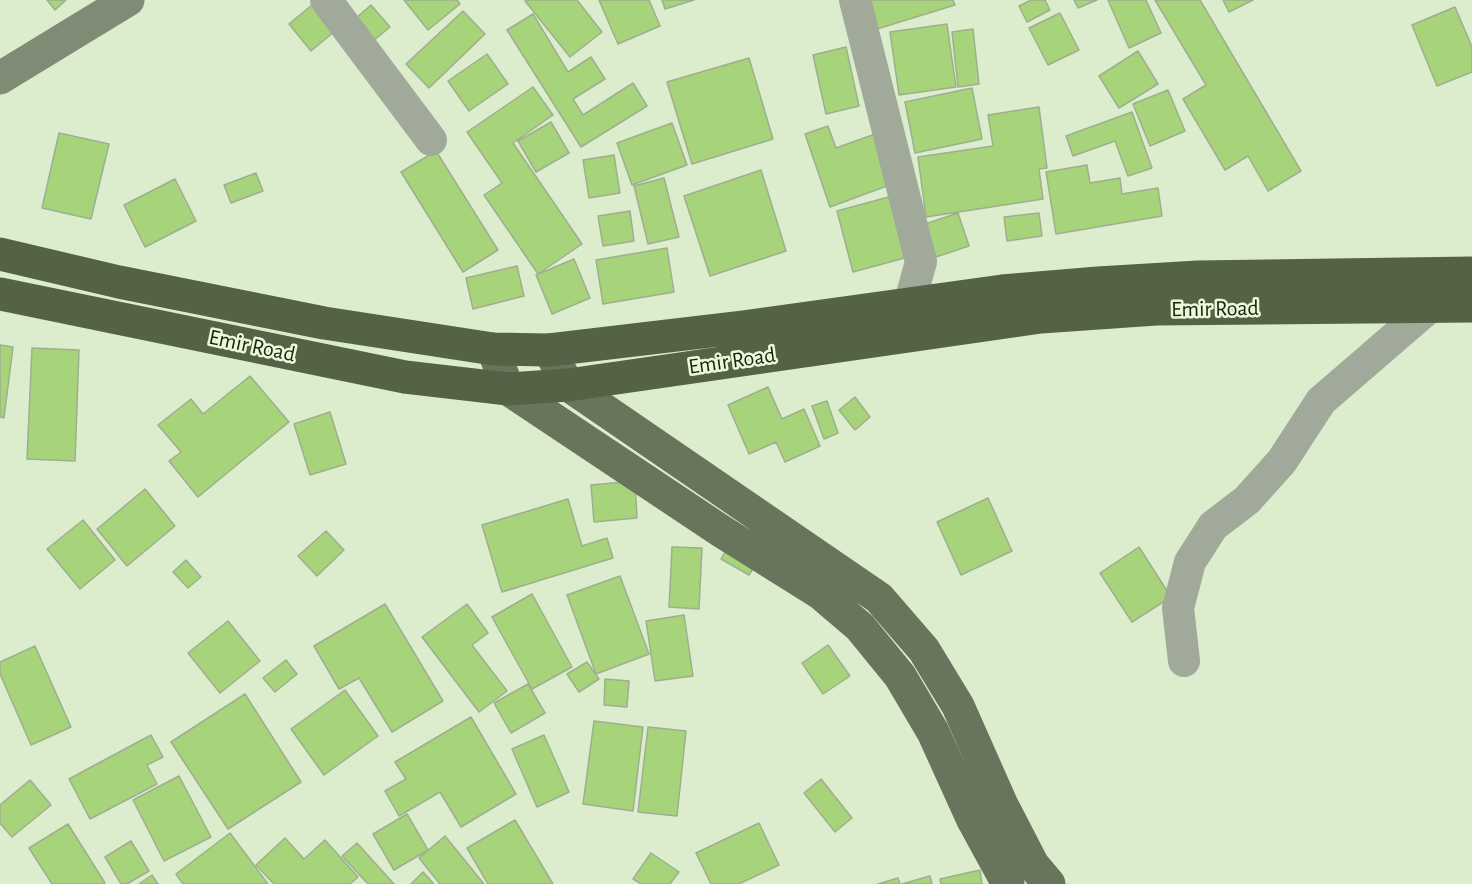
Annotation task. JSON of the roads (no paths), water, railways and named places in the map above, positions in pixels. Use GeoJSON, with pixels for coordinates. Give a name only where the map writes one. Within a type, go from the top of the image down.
{"type":"FeatureCollection","features":[{"type":"Feature","properties":{"kind":"highway","name":"Emir Road"},"geometry":{"type":"LineString","coordinates":[[0,254],[119,282],[324,323],[493,349],[549,350],[721,330],[1002,291],[1176,278],[1472,273]]}},
{"type":"Feature","properties":{"kind":"highway","name":"Emir Road"},"geometry":{"type":"LineString","coordinates":[[0,294],[405,378],[508,388],[568,385],[1041,317],[1156,309],[1472,306]]}},
{"type":"Feature","properties":{"kind":"main road"},"geometry":{"type":"LineString","coordinates":[[493,349],[508,388],[722,531],[820,593],[860,627],[900,676],[922,714],[972,818],[1026,879]]}},
{"type":"Feature","properties":{"kind":"main road"},"geometry":{"type":"LineString","coordinates":[[549,350],[568,385],[879,598],[924,650],[958,706],[1001,803],[1026,879]]}},
{"type":"Feature","properties":{"kind":"street"},"geometry":{"type":"LineString","coordinates":[[0,78],[128,0]]}},
{"type":"Feature","properties":{"kind":"street"},"geometry":{"type":"LineString","coordinates":[[326,0],[431,140]]}},
{"type":"Feature","properties":{"kind":"street"},"geometry":{"type":"LineString","coordinates":[[855,0],[921,262],[909,305]]}},
{"type":"Feature","properties":{"kind":"street"},"geometry":{"type":"LineString","coordinates":[[1184,661],[1178,608],[1190,562],[1213,526],[1247,500],[1282,461],[1321,401],[1431,306]]}}]}
